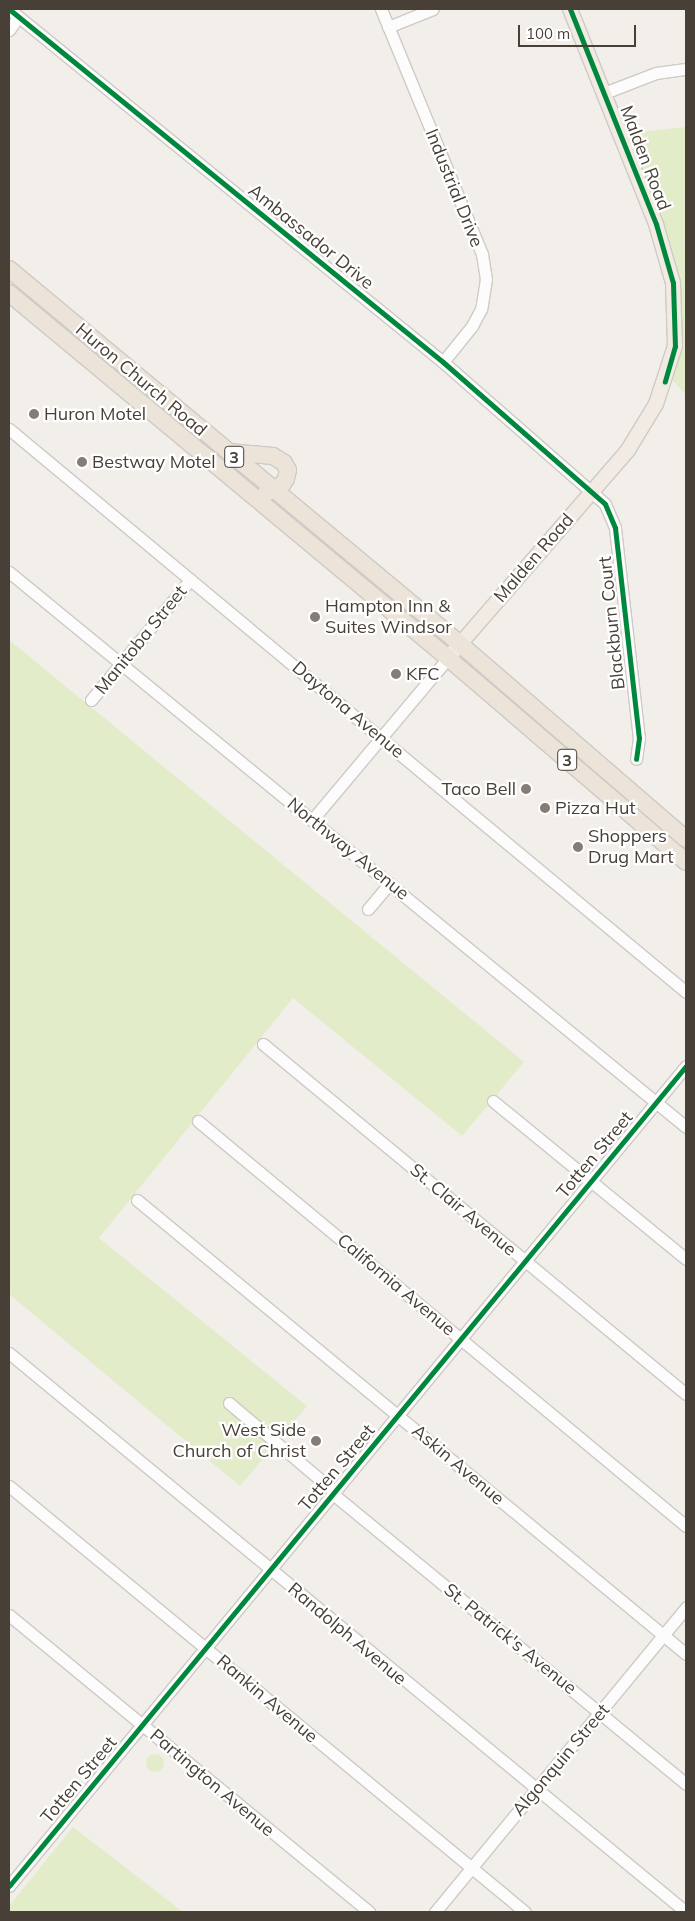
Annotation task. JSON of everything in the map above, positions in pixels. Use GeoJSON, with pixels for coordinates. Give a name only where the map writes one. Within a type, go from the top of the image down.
{"type":"FeatureCollection","features":[{"type":"Feature","properties":{"kind":"highway","name":"Huron Church Road"},"geometry":{"type":"LineString","coordinates":[[9,269],[460,644],[686,839]]}},
{"type":"Feature","properties":{"kind":"highway","name":"Huron Church Road"},"geometry":{"type":"LineString","coordinates":[[9,293],[448,658],[686,862]]}},
{"type":"Feature","properties":{"kind":"highway"},"geometry":{"type":"LineString","coordinates":[[229,452],[272,456],[284,463],[288,470],[286,479],[274,490],[255,498]]}},
{"type":"Feature","properties":{"kind":"main road","name":"Malden Road"},"geometry":{"type":"LineString","coordinates":[[448,658],[628,450],[656,404],[674,346],[676,316],[673,283],[656,224],[570,9]]}},
{"type":"Feature","properties":{"kind":"street","name":"Ambassador Drive"},"geometry":{"type":"LineString","coordinates":[[9,9],[443,362],[592,491]]}},
{"type":"Feature","properties":{"kind":"street","name":"Industrial Drive"},"geometry":{"type":"LineString","coordinates":[[381,9],[482,254],[486,280],[485,294],[472,326],[443,362]]}},
{"type":"Feature","properties":{"kind":"street"},"geometry":{"type":"LineString","coordinates":[[388,27],[433,9]]}},
{"type":"Feature","properties":{"kind":"street"},"geometry":{"type":"LineString","coordinates":[[9,30],[18,17]]}},
{"type":"Feature","properties":{"kind":"street"},"geometry":{"type":"LineString","coordinates":[[604,93],[656,73],[686,69]]}},
{"type":"Feature","properties":{"kind":"street","name":"Daytona Avenue"},"geometry":{"type":"LineString","coordinates":[[9,429],[686,992]]}},
{"type":"Feature","properties":{"kind":"street","name":"Blackburn Court"},"geometry":{"type":"LineString","coordinates":[[592,491],[605,504],[615,528],[638,738],[636,759]]}},
{"type":"Feature","properties":{"kind":"street","name":"Northway Avenue"},"geometry":{"type":"LineString","coordinates":[[9,572],[686,1128]]}},
{"type":"Feature","properties":{"kind":"street","name":"Manitoba Street"},"geometry":{"type":"LineString","coordinates":[[91,700],[190,580]]}},
{"type":"Feature","properties":{"kind":"street","name":"Malden Road"},"geometry":{"type":"LineString","coordinates":[[312,820],[448,658]]}},
{"type":"Feature","properties":{"kind":"street"},"geometry":{"type":"LineString","coordinates":[[368,909],[389,884]]}},
{"type":"Feature","properties":{"kind":"street","name":"St. Clair Avenue"},"geometry":{"type":"LineString","coordinates":[[263,1044],[686,1394]]}},
{"type":"Feature","properties":{"kind":"street","name":"Totten Street"},"geometry":{"type":"LineString","coordinates":[[9,1886],[686,1066]]}},
{"type":"Feature","properties":{"kind":"street"},"geometry":{"type":"LineString","coordinates":[[493,1101],[686,1259]]}},
{"type":"Feature","properties":{"kind":"street","name":"California Avenue"},"geometry":{"type":"LineString","coordinates":[[198,1122],[686,1526]]}},
{"type":"Feature","properties":{"kind":"street","name":"Askin Avenue"},"geometry":{"type":"LineString","coordinates":[[137,1200],[686,1654]]}},
{"type":"Feature","properties":{"kind":"street","name":"Randolph Avenue"},"geometry":{"type":"LineString","coordinates":[[9,1354],[686,1912]]}},
{"type":"Feature","properties":{"kind":"street","name":"St. Patrick's Avenue"},"geometry":{"type":"LineString","coordinates":[[229,1403],[334,1493],[686,1784]]}},
{"type":"Feature","properties":{"kind":"street","name":"Rankin Avenue"},"geometry":{"type":"LineString","coordinates":[[9,1486],[525,1912]]}},
{"type":"Feature","properties":{"kind":"street","name":"Algonquin Street"},"geometry":{"type":"LineString","coordinates":[[435,1912],[686,1607]]}},
{"type":"Feature","properties":{"kind":"street","name":"Partington Avenue"},"geometry":{"type":"LineString","coordinates":[[9,1615],[369,1912]]}},
{"type":"Feature","properties":{"kind":"green space"},"geometry":{"type":"Polygon","coordinates":[[[686,127],[686,395],[666,373],[675,295],[621,134],[686,127]]]}},
{"type":"Feature","properties":{"kind":"green space"},"geometry":{"type":"Polygon","coordinates":[[[9,640],[524,1062],[462,1136],[293,998],[99,1238],[307,1406],[240,1486],[9,1294],[9,640]]]}},
{"type":"Feature","properties":{"kind":"green space"},"geometry":{"type":"Polygon","coordinates":[[[151,1754],[159,1754],[164,1759],[162,1770],[151,1772],[146,1767],[146,1759],[151,1754]]]}},
{"type":"Feature","properties":{"kind":"green space"},"geometry":{"type":"Polygon","coordinates":[[[73,1827],[183,1912],[9,1912],[9,1906],[73,1827]]]}},
{"type":"Feature","properties":{"kind":"cycle path"},"geometry":{"type":"LineString","coordinates":[[9,9],[443,362],[605,504],[615,528],[639,738],[636,759]]}},
{"type":"Feature","properties":{"kind":"cycle path"},"geometry":{"type":"LineString","coordinates":[[570,9],[656,224],[673,283],[675,346],[665,382]]}},
{"type":"Feature","properties":{"kind":"cycle path"},"geometry":{"type":"LineString","coordinates":[[9,1886],[686,1066]]}},
{"type":"Feature","properties":{"kind":"place","name":"Huron Motel"},"geometry":{"type":"Point","coordinates":[34,414]}},
{"type":"Feature","properties":{"kind":"place","name":"Bestway Motel"},"geometry":{"type":"Point","coordinates":[82,462]}},
{"type":"Feature","properties":{"kind":"place","name":"Hampton Inn & Suites Windsor"},"geometry":{"type":"Point","coordinates":[315,617]}},
{"type":"Feature","properties":{"kind":"place","name":"KFC"},"geometry":{"type":"Point","coordinates":[396,674]}},
{"type":"Feature","properties":{"kind":"place","name":"Taco Bell"},"geometry":{"type":"Point","coordinates":[526,789]}},
{"type":"Feature","properties":{"kind":"place","name":"Pizza Hut"},"geometry":{"type":"Point","coordinates":[545,808]}},
{"type":"Feature","properties":{"kind":"place","name":"Shoppers Drug Mart"},"geometry":{"type":"Point","coordinates":[578,847]}},
{"type":"Feature","properties":{"kind":"place","name":"West Side Church of Christ"},"geometry":{"type":"Point","coordinates":[316,1441]}}]}
